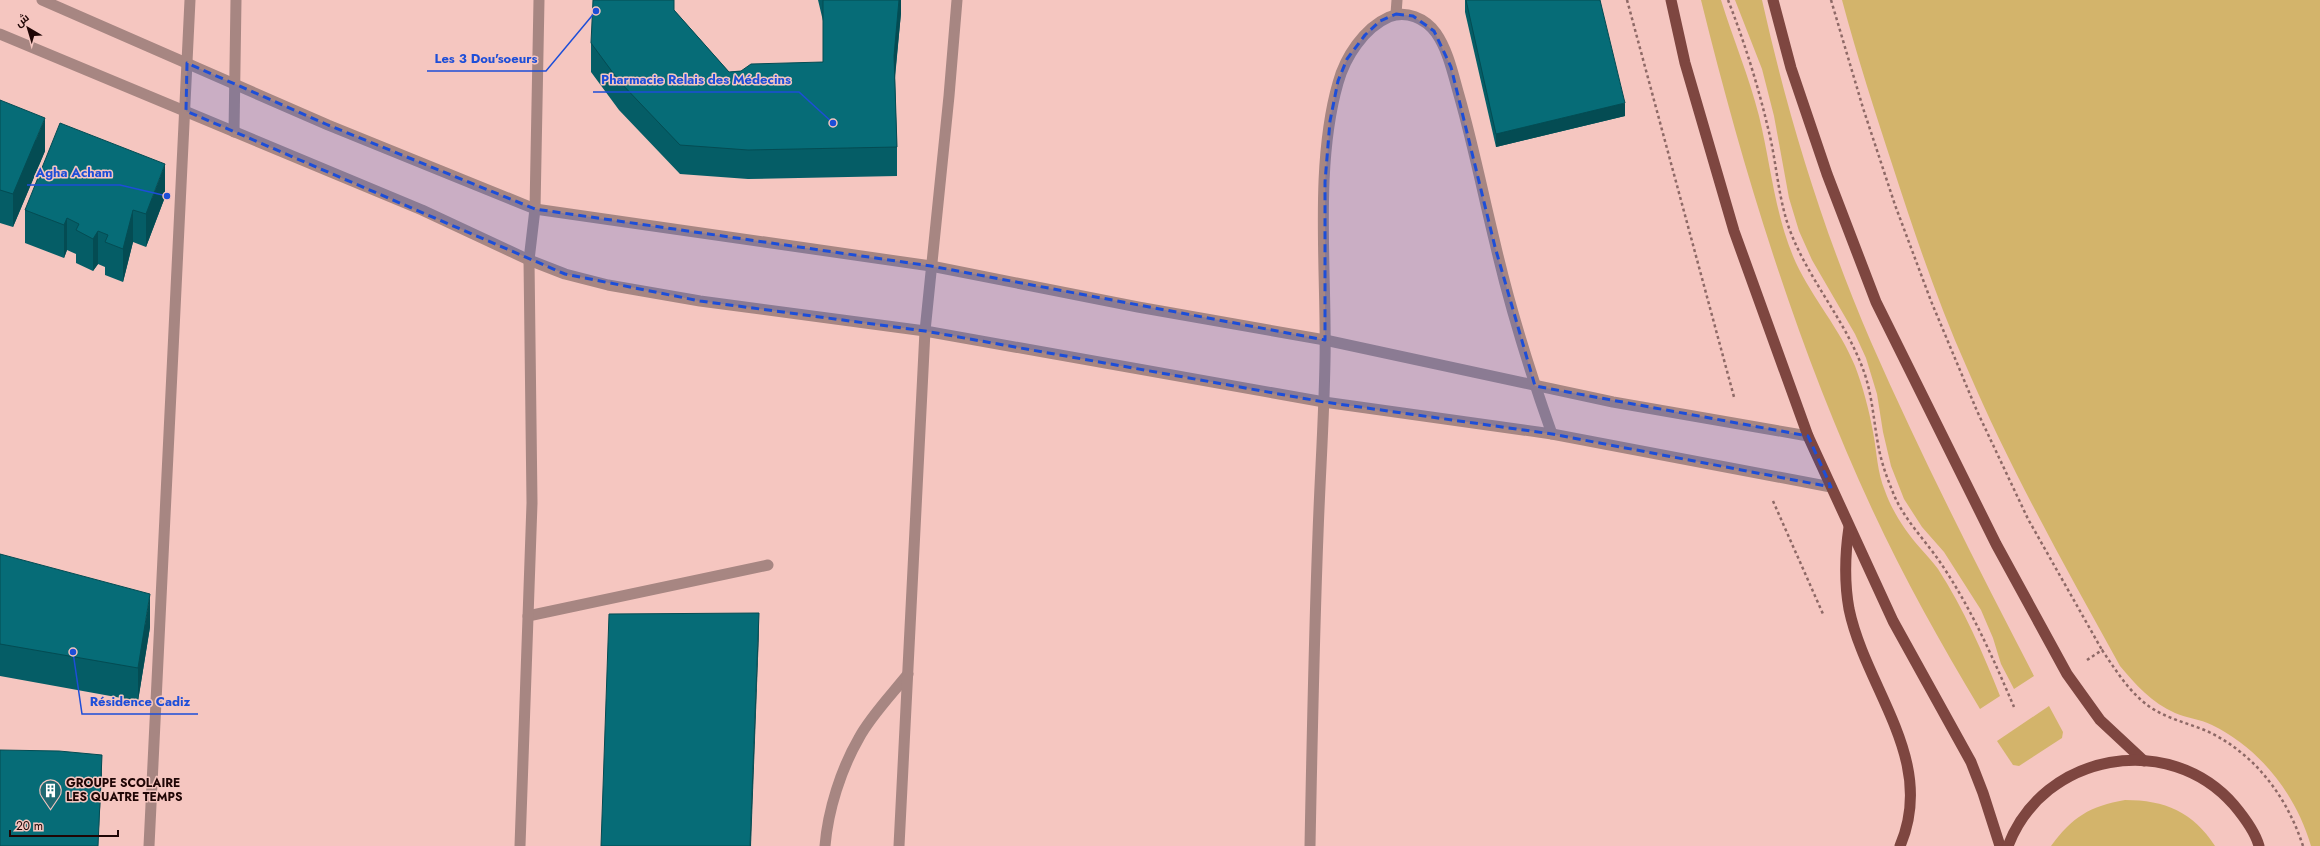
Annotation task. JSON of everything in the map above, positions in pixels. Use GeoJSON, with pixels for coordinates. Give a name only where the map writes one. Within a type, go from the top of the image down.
{"type":"FeatureCollection","features":[{"type":"Feature","properties":{"kind":"main road"},"geometry":{"type":"LineString","coordinates":[[1671,0],[1685,63],[1734,231],[1808,436],[1893,621],[1971,762],[1984,793],[2000,846]]}},
{"type":"Feature","properties":{"kind":"main road"},"geometry":{"type":"LineString","coordinates":[[1773,0],[1791,68],[1827,174],[1876,302],[1996,544],[2067,674],[2100,720],[2144,761]]}},
{"type":"Feature","properties":{"kind":"main road"},"geometry":{"type":"LineString","coordinates":[[1849,526],[1845,580],[1850,609],[1870,670],[1899,737],[1909,768],[1912,787],[1911,810],[1900,846]]}},
{"type":"Feature","properties":{"kind":"main road"},"geometry":{"type":"LineString","coordinates":[[2008,846],[2015,829],[2032,804],[2056,783],[2083,769],[2113,761],[2144,761],[2173,766],[2201,777],[2225,795],[2245,817],[2260,846]]}},
{"type":"Feature","properties":{"kind":"street"},"geometry":{"type":"LineString","coordinates":[[42,0],[235,85],[535,209],[931,266],[1138,307],[1325,340],[1535,386],[1808,436]]}},
{"type":"Feature","properties":{"kind":"street"},"geometry":{"type":"LineString","coordinates":[[149,846],[186,111],[190,0]]}},
{"type":"Feature","properties":{"kind":"street"},"geometry":{"type":"LineString","coordinates":[[234,132],[236,0]]}},
{"type":"Feature","properties":{"kind":"street"},"geometry":{"type":"LineString","coordinates":[[520,846],[532,503],[529,260],[535,209],[538,0]]}},
{"type":"Feature","properties":{"kind":"street"},"geometry":{"type":"LineString","coordinates":[[899,846],[926,331],[931,266],[950,96],[957,0]]}},
{"type":"Feature","properties":{"kind":"street"},"geometry":{"type":"LineString","coordinates":[[1396,14],[1397,0]]}},
{"type":"Feature","properties":{"kind":"street"},"geometry":{"type":"LineString","coordinates":[[1310,846],[1313,661],[1324,402],[1325,182],[1330,121],[1337,88],[1347,59],[1365,35],[1380,21],[1396,14],[1413,16],[1423,20],[1434,31],[1451,67],[1469,129],[1495,247],[1535,386],[1552,434]]}},
{"type":"Feature","properties":{"kind":"street"},"geometry":{"type":"LineString","coordinates":[[0,34],[422,210],[529,260],[565,274],[616,286],[700,301],[926,331],[1324,402],[1552,434],[1831,487]]}},
{"type":"Feature","properties":{"kind":"street"},"geometry":{"type":"LineString","coordinates":[[528,616],[768,565]]}},
{"type":"Feature","properties":{"kind":"street"},"geometry":{"type":"LineString","coordinates":[[825,846],[826,832],[841,779],[859,737],[908,674]]}},
{"type":"Feature","properties":{"kind":"path"},"geometry":{"type":"LineString","coordinates":[[1627,0],[1730,386],[1743,424]]}},
{"type":"Feature","properties":{"kind":"path"},"geometry":{"type":"LineString","coordinates":[[1728,0],[1758,86],[1771,144],[1777,186],[1789,228],[1804,263],[1839,318],[1862,365],[1870,391],[1884,468],[1896,498],[1913,526],[1941,564],[1970,610],[1995,661],[2014,707]]}},
{"type":"Feature","properties":{"kind":"path"},"geometry":{"type":"LineString","coordinates":[[1831,0],[1875,146],[1934,308],[1977,411],[2028,519],[2102,650],[2135,695],[2152,709],[2170,719],[2208,732],[2225,741],[2242,753],[2263,772],[2280,796],[2293,820],[2303,846]]}},
{"type":"Feature","properties":{"kind":"path"},"geometry":{"type":"LineString","coordinates":[[1761,473],[1824,618]]}},
{"type":"Feature","properties":{"kind":"path"},"geometry":{"type":"LineString","coordinates":[[2067,674],[2102,650]]}},
{"type":"Feature","properties":{"kind":"highlighted area"},"geometry":{"type":"Polygon","coordinates":[[[1396,14],[1413,16],[1434,31],[1451,67],[1495,247],[1535,386],[1808,436],[1831,487],[1552,434],[1324,402],[925,331],[700,301],[565,274],[186,111],[187,63],[328,125],[535,209],[931,266],[1325,340],[1325,182],[1330,121],[1338,81],[1347,59],[1365,35],[1380,21],[1396,14]]]}},
{"type":"Feature","properties":{"kind":"shaded area"},"geometry":{"type":"Polygon","coordinates":[[[1701,0],[1721,0],[1755,101],[1783,228],[1796,263],[1810,289],[1842,339],[1855,366],[1868,407],[1880,477],[1888,499],[1896,515],[1915,543],[1938,569],[1965,615],[2000,696],[1980,709],[1923,610],[1884,535],[1845,448],[1820,386],[1796,323],[1754,195],[1735,130],[1701,0]]]}},
{"type":"Feature","properties":{"kind":"shaded area"},"geometry":{"type":"Polygon","coordinates":[[[1735,0],[1762,0],[1783,87],[1809,174],[1854,301],[1890,385],[1930,469],[2034,676],[2014,689],[2001,664],[1993,638],[1981,610],[1944,552],[1922,527],[1904,499],[1891,466],[1883,432],[1877,394],[1866,358],[1855,334],[1812,260],[1799,231],[1789,198],[1774,116],[1762,69],[1735,0]]]}},
{"type":"Feature","properties":{"kind":"shaded area"},"geometry":{"type":"Polygon","coordinates":[[[1842,0],[2320,0],[2320,846],[2311,846],[2296,809],[2274,775],[2261,760],[2230,735],[2212,725],[2175,713],[2159,704],[2138,686],[2120,666],[2059,556],[2021,482],[1984,406],[1956,343],[1927,269],[1886,146],[1866,84],[1842,0]]]}},
{"type":"Feature","properties":{"kind":"shaded area"},"geometry":{"type":"Polygon","coordinates":[[[2049,706],[2063,732],[2062,738],[2019,766],[2013,765],[1997,741],[2049,706]]]}},
{"type":"Feature","properties":{"kind":"shaded area"},"geometry":{"type":"Polygon","coordinates":[[[2125,800],[2153,802],[2177,810],[2197,824],[2215,846],[2051,846],[2066,827],[2083,814],[2102,806],[2125,800]]]}},
{"type":"Feature","properties":{"kind":"building"},"geometry":{"type":"Polygon","coordinates":[[[593,0],[674,0],[674,10],[729,72],[741,71],[751,64],[823,62],[823,0],[899,0],[894,56],[897,147],[748,150],[680,145],[619,81],[591,43],[593,0]]]}},
{"type":"Feature","properties":{"kind":"building"},"geometry":{"type":"Polygon","coordinates":[[[1466,0],[1600,0],[1625,103],[1496,134],[1466,0]]]}},
{"type":"Feature","properties":{"kind":"building"},"geometry":{"type":"Polygon","coordinates":[[[0,100],[45,118],[13,194],[0,190],[0,100]]]}},
{"type":"Feature","properties":{"kind":"building"},"geometry":{"type":"Polygon","coordinates":[[[60,123],[165,164],[146,214],[133,210],[123,249],[105,242],[108,235],[98,231],[93,239],[76,230],[79,224],[67,218],[64,225],[25,210],[60,123]]]}},
{"type":"Feature","properties":{"kind":"building"},"geometry":{"type":"Polygon","coordinates":[[[0,554],[150,594],[138,668],[0,644],[0,554]]]}},
{"type":"Feature","properties":{"kind":"building"},"geometry":{"type":"Polygon","coordinates":[[[759,613],[750,846],[601,846],[609,614],[759,613]]]}},
{"type":"Feature","properties":{"kind":"building","name":"GROUPE SCOLAIRE LES QUATRE TEMPS"},"geometry":{"type":"Polygon","coordinates":[[[0,750],[59,751],[102,755],[98,846],[0,846],[0,750]]]}},
{"type":"Feature","properties":{"kind":"place","name":"Les 3 Dou'soeurs"},"geometry":{"type":"Point","coordinates":[596,11]}},
{"type":"Feature","properties":{"kind":"place","name":"Pharmacie Relais des Médecins"},"geometry":{"type":"Point","coordinates":[833,123]}},
{"type":"Feature","properties":{"kind":"place","name":"Agha Acham"},"geometry":{"type":"Point","coordinates":[167,196]}},
{"type":"Feature","properties":{"kind":"place","name":"Résidence Cadiz"},"geometry":{"type":"Point","coordinates":[73,652]}},
{"type":"Feature","properties":{"kind":"place","name":"GROUPE SCOLAIRE LES QUATRE TEMPS"},"geometry":{"type":"Point","coordinates":[50,810]}}]}
